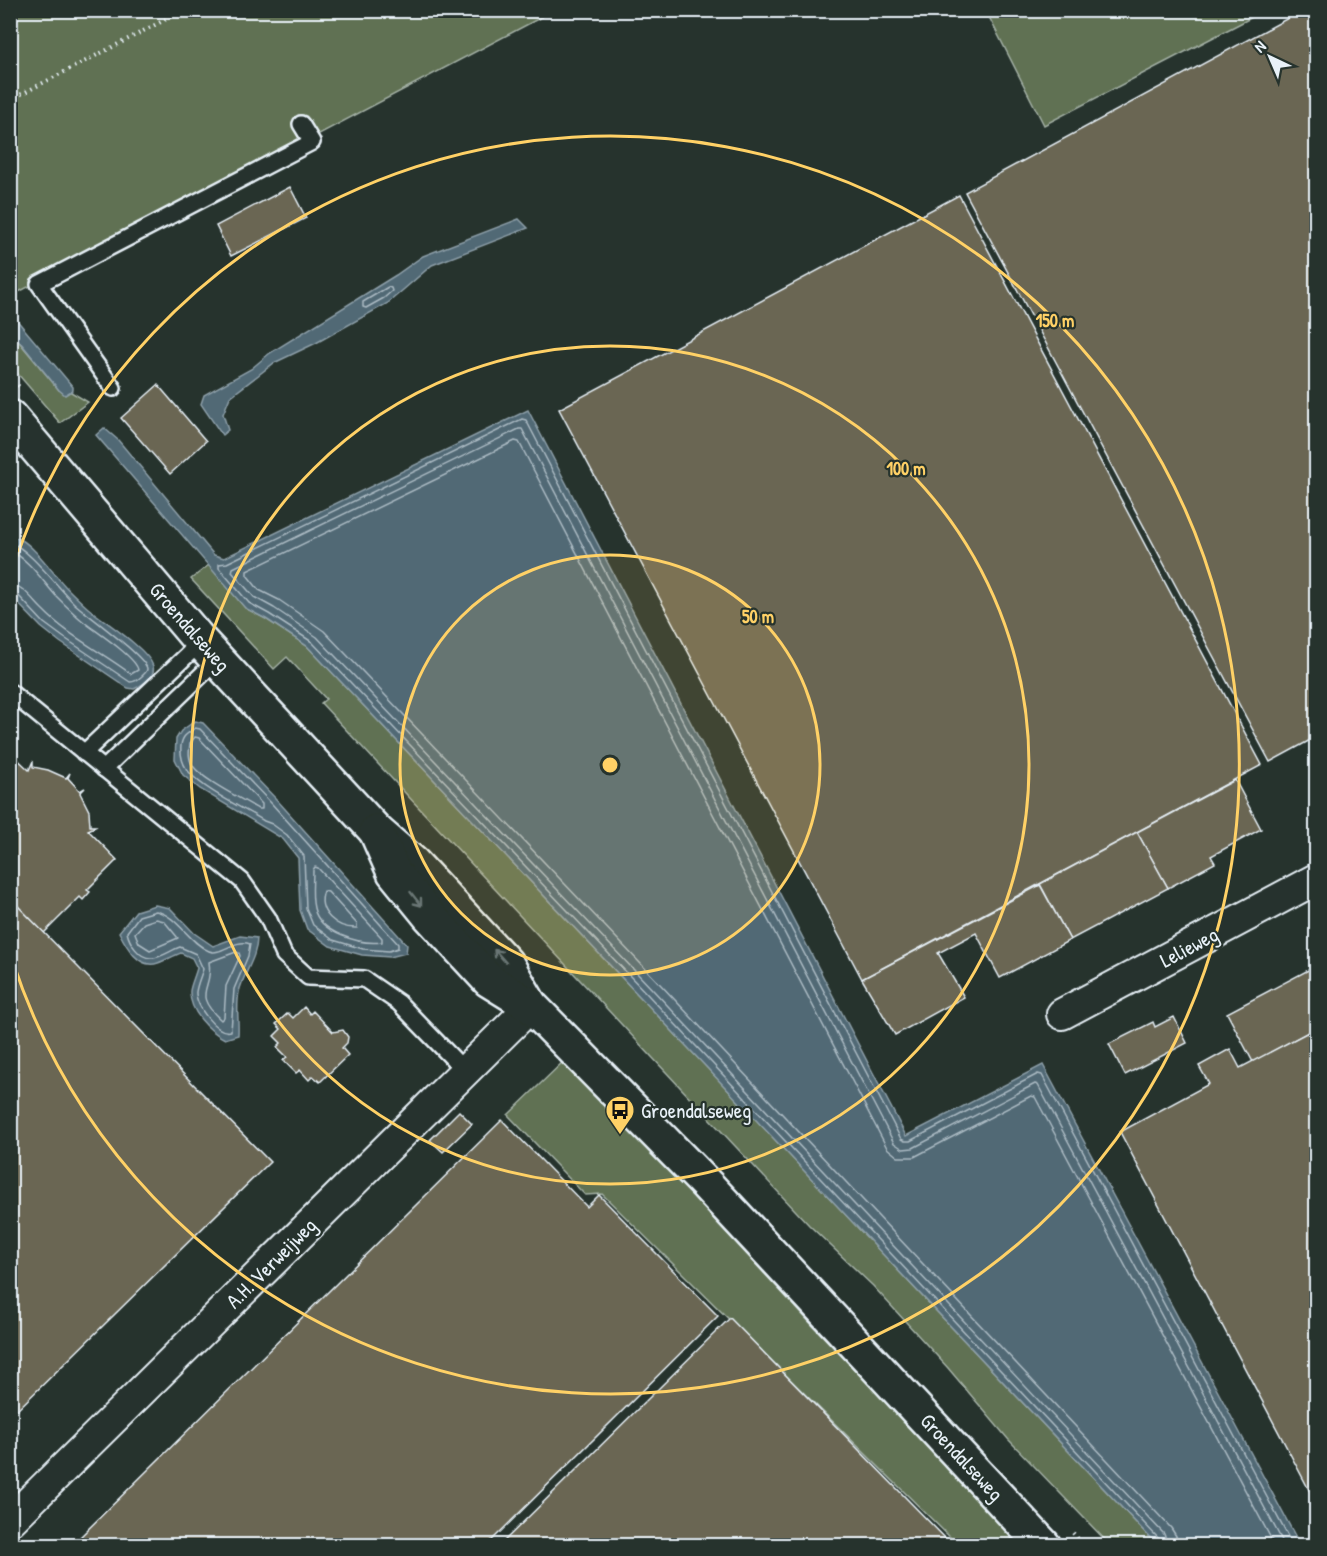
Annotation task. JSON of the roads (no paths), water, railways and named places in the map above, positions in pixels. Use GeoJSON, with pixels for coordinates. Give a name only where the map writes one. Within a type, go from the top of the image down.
{"type":"FeatureCollection","features":[{"type":"Feature","properties":{"kind":"street","name":"Groendalseweg"},"geometry":{"type":"LineString","coordinates":[[10,417],[209,650],[376,831],[394,872],[429,915],[489,980],[531,1006],[707,1185],[1044,1545]]}},
{"type":"Feature","properties":{"kind":"street","name":"Lelieweg"},"geometry":{"type":"LineString","coordinates":[[1062,1014],[1317,879]]}},
{"type":"Feature","properties":{"kind":"street","name":"A.H. Verweijweg"},"geometry":{"type":"LineString","coordinates":[[10,1521],[531,1006]]}},
{"type":"Feature","properties":{"kind":"lane"},"geometry":{"type":"LineString","coordinates":[[113,388],[39,284],[312,142],[301,124]]}},
{"type":"Feature","properties":{"kind":"lane"},"geometry":{"type":"LineString","coordinates":[[84,753],[209,650]]}},
{"type":"Feature","properties":{"kind":"lane"},"geometry":{"type":"LineString","coordinates":[[104,769],[209,650]]}},
{"type":"Feature","properties":{"kind":"lane"},"geometry":{"type":"LineString","coordinates":[[10,692],[242,881],[268,918],[284,955],[308,977],[364,979],[399,1003],[465,1071]]}},
{"type":"Feature","properties":{"kind":"water"},"geometry":{"type":"Polygon","coordinates":[[[519,219],[528,228],[432,265],[388,303],[316,343],[274,363],[230,397],[223,414],[228,430],[222,435],[201,404],[204,395],[251,369],[270,353],[423,256],[519,219]]]}},
{"type":"Feature","properties":{"kind":"water"},"geometry":{"type":"Polygon","coordinates":[[[10,312],[73,387],[73,390],[65,395],[59,390],[11,331],[10,312]]]}},
{"type":"Feature","properties":{"kind":"water"},"geometry":{"type":"Polygon","coordinates":[[[528,410],[906,1136],[1043,1065],[1300,1545],[1157,1545],[307,646],[245,608],[96,435],[104,428],[118,440],[214,555],[224,558],[528,410]]]}},
{"type":"Feature","properties":{"kind":"water"},"geometry":{"type":"Polygon","coordinates":[[[11,537],[20,539],[32,548],[82,603],[143,652],[153,666],[148,680],[134,689],[128,688],[60,642],[41,627],[14,599],[11,593],[11,537]]]}},
{"type":"Feature","properties":{"kind":"water"},"geometry":{"type":"Polygon","coordinates":[[[195,721],[203,723],[277,800],[407,945],[406,953],[390,957],[362,955],[330,946],[307,929],[300,910],[298,858],[283,839],[200,789],[183,775],[175,759],[176,739],[181,731],[195,721]]]}},
{"type":"Feature","properties":{"kind":"water"},"geometry":{"type":"Polygon","coordinates":[[[155,905],[170,908],[194,933],[213,946],[240,936],[257,938],[255,952],[239,992],[238,1035],[225,1039],[207,1026],[196,1013],[190,991],[197,968],[192,958],[181,953],[158,963],[145,963],[139,960],[125,944],[119,932],[136,911],[155,905]]]}},
{"type":"Feature","properties":{"kind":"place","name":"Groendalseweg"},"geometry":{"type":"Point","coordinates":[620,1136]}}]}
